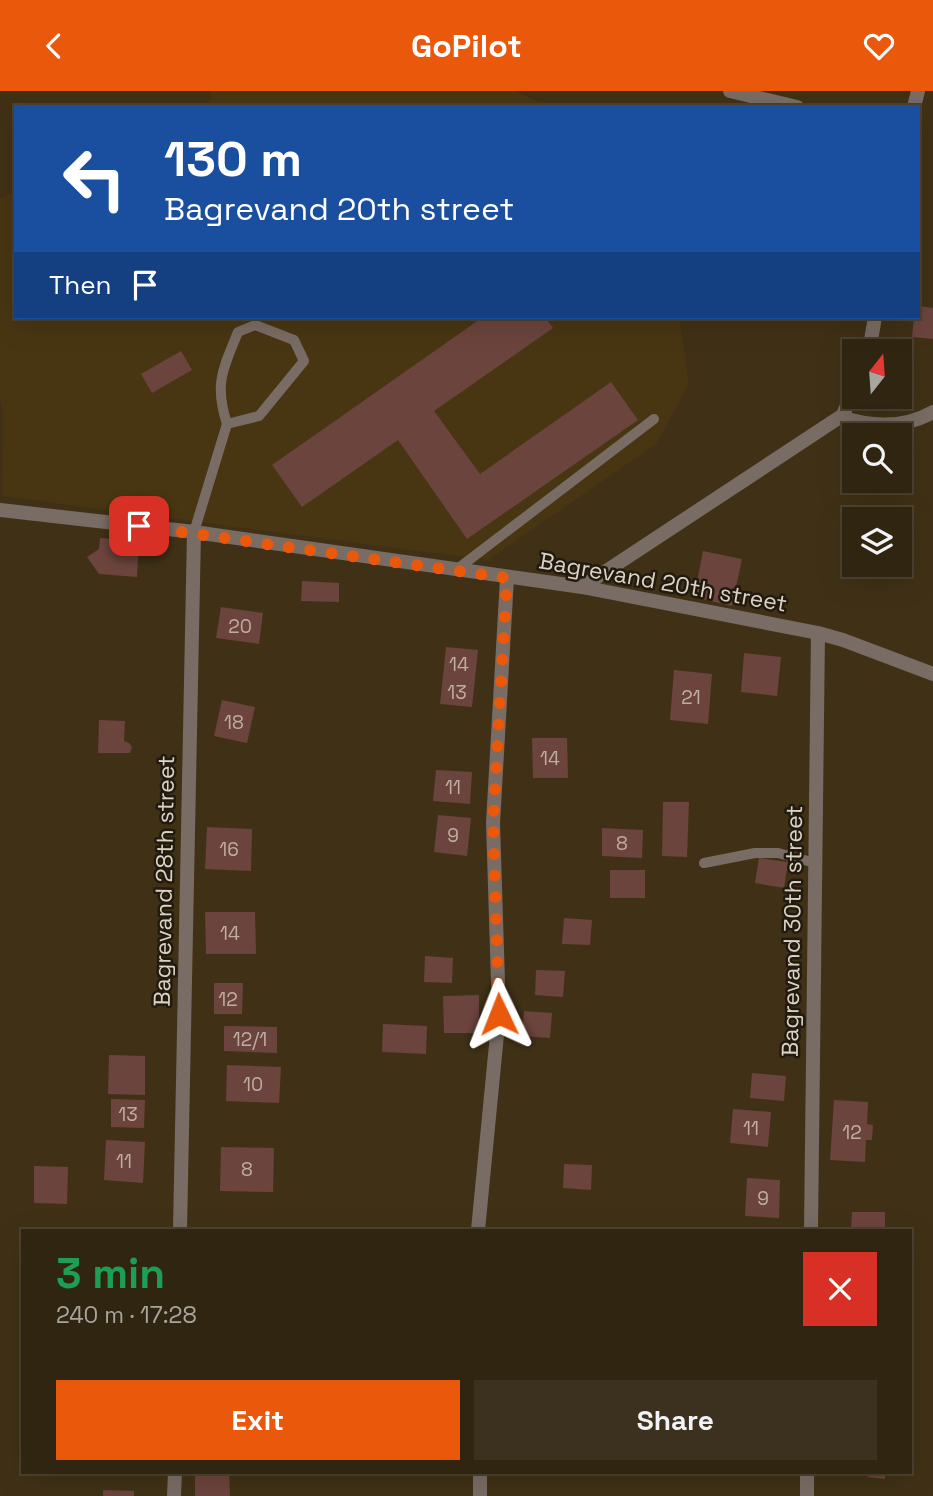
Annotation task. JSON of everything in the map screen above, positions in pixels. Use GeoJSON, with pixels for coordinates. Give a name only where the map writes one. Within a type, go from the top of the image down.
{"type":"FeatureCollection","features":[{"type":"Feature","properties":{"kind":"street"},"geometry":{"type":"LineString","coordinates":[[730,91],[789,105]]}},
{"type":"Feature","properties":{"kind":"street"},"geometry":{"type":"LineString","coordinates":[[871,339],[875,319]]}},
{"type":"Feature","properties":{"kind":"street"},"geometry":{"type":"LineString","coordinates":[[582,587],[843,415],[846,409]]}},
{"type":"Feature","properties":{"kind":"street"},"geometry":{"type":"LineString","coordinates":[[840,417],[865,425],[895,425],[917,421],[933,412]]}},
{"type":"Feature","properties":{"kind":"street","name":"Bagrevand 20th street"},"geometry":{"type":"LineString","coordinates":[[0,510],[194,533],[582,587],[818,633],[933,674]]}},
{"type":"Feature","properties":{"kind":"street","name":"Bagrevand 28th street"},"geometry":{"type":"LineString","coordinates":[[180,1229],[194,533]]}},
{"type":"Feature","properties":{"kind":"street"},"geometry":{"type":"LineString","coordinates":[[478,1229],[499,1014],[493,823],[507,578]]}},
{"type":"Feature","properties":{"kind":"street","name":"Bagrevand 30th street"},"geometry":{"type":"LineString","coordinates":[[811,1229],[818,633]]}},
{"type":"Feature","properties":{"kind":"street"},"geometry":{"type":"LineString","coordinates":[[174,1496],[175,1474]]}},
{"type":"Feature","properties":{"kind":"street"},"geometry":{"type":"LineString","coordinates":[[480,1474],[480,1496]]}},
{"type":"Feature","properties":{"kind":"street"},"geometry":{"type":"LineString","coordinates":[[807,1474],[807,1496]]}},
{"type":"Feature","properties":{"kind":"lane"},"geometry":{"type":"LineString","coordinates":[[194,533],[227,424],[220,403],[221,374],[238,332],[256,325],[294,339],[304,361],[259,417],[227,424]]}},
{"type":"Feature","properties":{"kind":"lane"},"geometry":{"type":"LineString","coordinates":[[456,570],[654,419]]}},
{"type":"Feature","properties":{"kind":"lane"},"geometry":{"type":"LineString","coordinates":[[704,863],[755,853],[778,853],[815,863]]}},
{"type":"Feature","properties":{"kind":"shaded area"},"geometry":{"type":"Polygon","coordinates":[[[211,91],[516,91],[545,105],[209,105],[211,91]]]}},
{"type":"Feature","properties":{"kind":"shaded area"},"geometry":{"type":"Polygon","coordinates":[[[14,193],[14,319],[679,319],[689,384],[656,444],[488,560],[2,496],[0,198],[14,193]]]}},
{"type":"Feature","properties":{"kind":"building"},"geometry":{"type":"Polygon","coordinates":[[[920,306],[933,308],[933,339],[912,337],[914,319],[920,319],[920,306]]]}},
{"type":"Feature","properties":{"kind":"building"},"geometry":{"type":"Polygon","coordinates":[[[480,319],[546,319],[553,328],[434,411],[480,474],[611,382],[638,420],[467,539],[398,440],[302,507],[272,465],[480,319]]]}},
{"type":"Feature","properties":{"kind":"building"},"geometry":{"type":"Polygon","coordinates":[[[181,351],[192,370],[152,393],[141,374],[181,351]]]}},
{"type":"Feature","properties":{"kind":"building"},"geometry":{"type":"Polygon","coordinates":[[[100,538],[139,541],[137,577],[99,574],[87,557],[99,549],[100,538]]]}},
{"type":"Feature","properties":{"kind":"building"},"geometry":{"type":"Polygon","coordinates":[[[703,551],[742,559],[732,606],[694,597],[703,551]]]}},
{"type":"Feature","properties":{"kind":"building"},"geometry":{"type":"Polygon","coordinates":[[[302,581],[339,583],[339,602],[301,601],[302,581]]]}},
{"type":"Feature","properties":{"kind":"building"},"geometry":{"type":"Polygon","coordinates":[[[221,607],[263,613],[259,644],[216,638],[221,607]]]}},
{"type":"Feature","properties":{"kind":"building"},"geometry":{"type":"Polygon","coordinates":[[[446,647],[478,650],[472,707],[440,704],[446,647]]]}},
{"type":"Feature","properties":{"kind":"building"},"geometry":{"type":"Polygon","coordinates":[[[744,653],[781,657],[777,696],[741,692],[744,653]]]}},
{"type":"Feature","properties":{"kind":"building"},"geometry":{"type":"Polygon","coordinates":[[[674,670],[712,674],[708,724],[670,720],[674,670]]]}},
{"type":"Feature","properties":{"kind":"building"},"geometry":{"type":"Polygon","coordinates":[[[222,700],[255,707],[247,743],[214,736],[222,700]]]}},
{"type":"Feature","properties":{"kind":"building"},"geometry":{"type":"Polygon","coordinates":[[[99,720],[125,721],[124,741],[132,747],[130,753],[98,753],[99,720]]]}},
{"type":"Feature","properties":{"kind":"building"},"geometry":{"type":"Polygon","coordinates":[[[532,738],[567,738],[568,778],[533,778],[532,738]]]}},
{"type":"Feature","properties":{"kind":"building"},"geometry":{"type":"Polygon","coordinates":[[[436,770],[472,772],[470,804],[433,801],[436,770]]]}},
{"type":"Feature","properties":{"kind":"building"},"geometry":{"type":"Polygon","coordinates":[[[663,802],[689,802],[687,857],[662,856],[663,802]]]}},
{"type":"Feature","properties":{"kind":"building"},"geometry":{"type":"Polygon","coordinates":[[[438,815],[471,818],[467,856],[434,852],[438,815]]]}},
{"type":"Feature","properties":{"kind":"building"},"geometry":{"type":"Polygon","coordinates":[[[207,827],[252,829],[251,871],[205,869],[207,827]]]}},
{"type":"Feature","properties":{"kind":"building"},"geometry":{"type":"Polygon","coordinates":[[[602,828],[643,830],[642,858],[602,856],[602,828]]]}},
{"type":"Feature","properties":{"kind":"building"},"geometry":{"type":"Polygon","coordinates":[[[759,858],[788,862],[784,888],[755,883],[759,858]]]}},
{"type":"Feature","properties":{"kind":"building"},"geometry":{"type":"Polygon","coordinates":[[[610,870],[645,870],[645,898],[610,898],[610,870]]]}},
{"type":"Feature","properties":{"kind":"building"},"geometry":{"type":"Polygon","coordinates":[[[205,912],[255,912],[256,954],[206,954],[205,912]]]}},
{"type":"Feature","properties":{"kind":"building"},"geometry":{"type":"Polygon","coordinates":[[[564,918],[592,920],[590,945],[562,944],[564,918]]]}},
{"type":"Feature","properties":{"kind":"building"},"geometry":{"type":"Polygon","coordinates":[[[425,956],[453,958],[452,983],[424,982],[425,956]]]}},
{"type":"Feature","properties":{"kind":"building"},"geometry":{"type":"Polygon","coordinates":[[[536,970],[565,971],[563,997],[535,995],[536,970]]]}},
{"type":"Feature","properties":{"kind":"building"},"geometry":{"type":"Polygon","coordinates":[[[214,983],[243,983],[242,1014],[214,1014],[214,983]]]}},
{"type":"Feature","properties":{"kind":"building"},"geometry":{"type":"Polygon","coordinates":[[[479,995],[479,1033],[444,1033],[443,996],[479,995]]]}},
{"type":"Feature","properties":{"kind":"building"},"geometry":{"type":"Polygon","coordinates":[[[524,1011],[552,1013],[550,1038],[522,1036],[524,1011]]]}},
{"type":"Feature","properties":{"kind":"building"},"geometry":{"type":"Polygon","coordinates":[[[383,1024],[427,1026],[426,1054],[382,1052],[383,1024]]]}},
{"type":"Feature","properties":{"kind":"building"},"geometry":{"type":"Polygon","coordinates":[[[224,1026],[277,1027],[277,1053],[224,1051],[224,1026]]]}},
{"type":"Feature","properties":{"kind":"building"},"geometry":{"type":"Polygon","coordinates":[[[109,1055],[145,1056],[145,1095],[108,1094],[109,1055]]]}},
{"type":"Feature","properties":{"kind":"building"},"geometry":{"type":"Polygon","coordinates":[[[227,1065],[281,1067],[279,1103],[226,1101],[227,1065]]]}},
{"type":"Feature","properties":{"kind":"building"},"geometry":{"type":"Polygon","coordinates":[[[752,1073],[786,1076],[784,1101],[750,1098],[752,1073]]]}},
{"type":"Feature","properties":{"kind":"building"},"geometry":{"type":"Polygon","coordinates":[[[111,1099],[145,1100],[144,1128],[111,1127],[111,1099]]]}},
{"type":"Feature","properties":{"kind":"building"},"geometry":{"type":"Polygon","coordinates":[[[834,1100],[868,1102],[867,1124],[873,1125],[872,1140],[866,1140],[865,1162],[830,1160],[834,1100]]]}},
{"type":"Feature","properties":{"kind":"building"},"geometry":{"type":"Polygon","coordinates":[[[733,1109],[771,1112],[768,1147],[730,1143],[733,1109]]]}},
{"type":"Feature","properties":{"kind":"building"},"geometry":{"type":"Polygon","coordinates":[[[106,1140],[145,1142],[143,1183],[104,1180],[106,1140]]]}},
{"type":"Feature","properties":{"kind":"building"},"geometry":{"type":"Polygon","coordinates":[[[221,1147],[274,1148],[273,1192],[220,1191],[221,1147]]]}},
{"type":"Feature","properties":{"kind":"building"},"geometry":{"type":"Polygon","coordinates":[[[564,1164],[592,1165],[591,1190],[563,1188],[564,1164]]]}},
{"type":"Feature","properties":{"kind":"building"},"geometry":{"type":"Polygon","coordinates":[[[34,1166],[68,1167],[67,1204],[34,1203],[34,1166]]]}},
{"type":"Feature","properties":{"kind":"building"},"geometry":{"type":"Polygon","coordinates":[[[747,1178],[780,1180],[779,1218],[745,1216],[747,1178]]]}},
{"type":"Feature","properties":{"kind":"building"},"geometry":{"type":"Polygon","coordinates":[[[852,1212],[885,1212],[885,1229],[851,1229],[852,1212]]]}},
{"type":"Feature","properties":{"kind":"building"},"geometry":{"type":"Polygon","coordinates":[[[195,1474],[229,1474],[230,1496],[195,1496],[195,1474]]]}},
{"type":"Feature","properties":{"kind":"building"},"geometry":{"type":"Polygon","coordinates":[[[868,1474],[885,1474],[885,1479],[868,1477],[868,1474]]]}},
{"type":"Feature","properties":{"kind":"building"},"geometry":{"type":"Polygon","coordinates":[[[103,1490],[134,1491],[134,1496],[103,1496],[103,1490]]]}},
{"type":"Feature","properties":{"kind":"route"},"geometry":{"type":"LineString","coordinates":[[139,526],[507,578],[493,823],[499,1014]]}}]}
